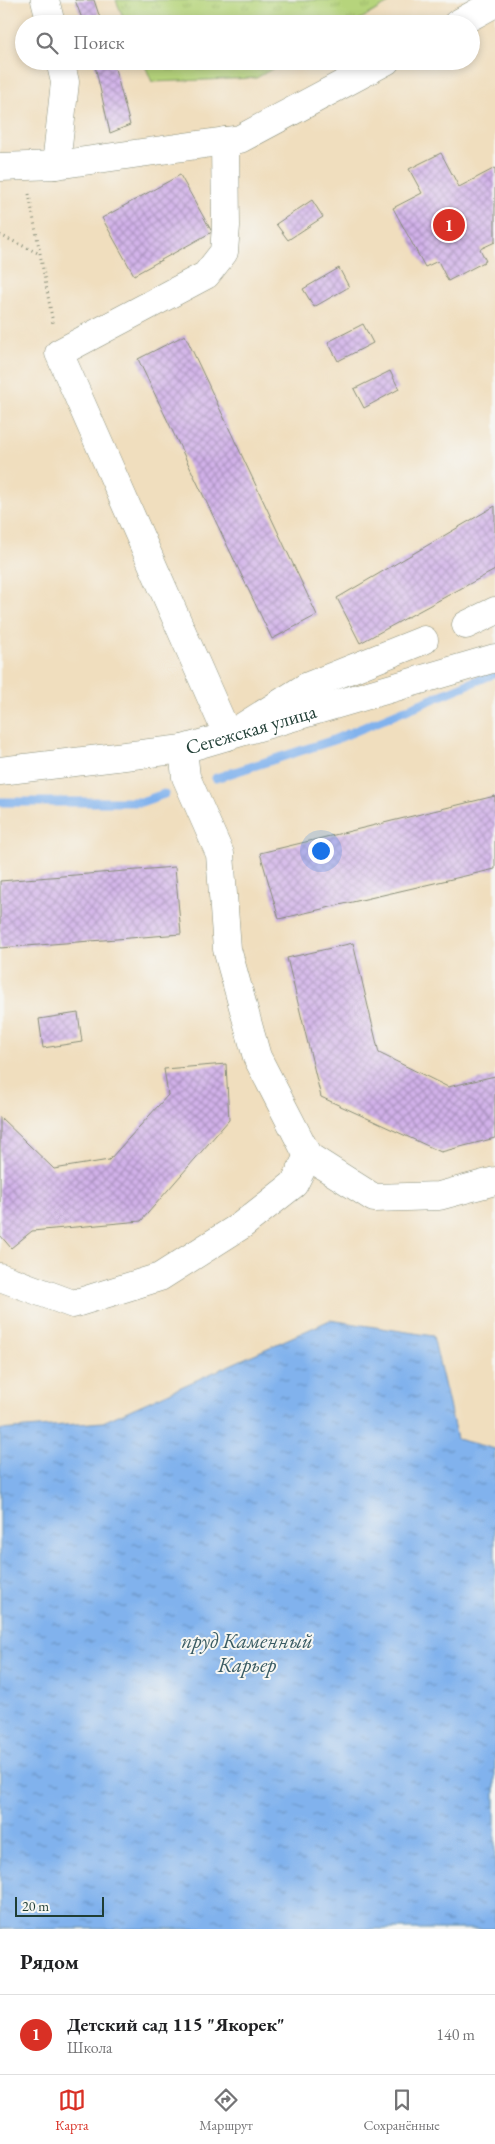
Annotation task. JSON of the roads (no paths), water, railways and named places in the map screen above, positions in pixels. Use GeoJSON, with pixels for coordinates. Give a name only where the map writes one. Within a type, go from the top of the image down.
{"type":"FeatureCollection","features":[{"type":"Feature","properties":{"kind":"street"},"geometry":{"type":"LineString","coordinates":[[45,0],[49,15]]}},
{"type":"Feature","properties":{"kind":"street"},"geometry":{"type":"LineString","coordinates":[[473,15],[495,3]]}},
{"type":"Feature","properties":{"kind":"street"},"geometry":{"type":"LineString","coordinates":[[56,165],[65,82],[62,70]]}},
{"type":"Feature","properties":{"kind":"street"},"geometry":{"type":"LineString","coordinates":[[12,167],[56,165],[240,139],[369,70]]}},
{"type":"Feature","properties":{"kind":"street"},"geometry":{"type":"LineString","coordinates":[[225,141],[226,226],[224,252],[206,275],[59,353],[228,736],[306,687],[424,640]]}},
{"type":"Feature","properties":{"kind":"street"},"geometry":{"type":"LineString","coordinates":[[466,625],[495,611]]}},
{"type":"Feature","properties":{"kind":"street","name":"Сегежская улица"},"geometry":{"type":"LineString","coordinates":[[0,771],[183,750],[495,658]]}},
{"type":"Feature","properties":{"kind":"street"},"geometry":{"type":"LineString","coordinates":[[183,750],[186,777],[220,854],[227,949],[257,1057],[308,1156],[374,1198],[439,1196],[495,1181]]}},
{"type":"Feature","properties":{"kind":"street"},"geometry":{"type":"LineString","coordinates":[[0,1277],[73,1304],[160,1277],[242,1225],[294,1184],[308,1156]]}},
{"type":"Feature","properties":{"kind":"water","name":"пруд Каменный Карьер"},"geometry":{"type":"Polygon","coordinates":[[[330,1320],[433,1336],[457,1439],[495,1449],[495,1929],[0,1929],[0,1430],[103,1422],[330,1320]]]}},
{"type":"Feature","properties":{"kind":"waterway"},"geometry":{"type":"LineString","coordinates":[[216,778],[331,741],[495,673]]}},
{"type":"Feature","properties":{"kind":"waterway"},"geometry":{"type":"LineString","coordinates":[[0,802],[141,802],[164,794]]}},
{"type":"Feature","properties":{"kind":"place","name":"Детский сад 115 \"Якорек\""},"geometry":{"type":"Point","coordinates":[449,225]}}]}
